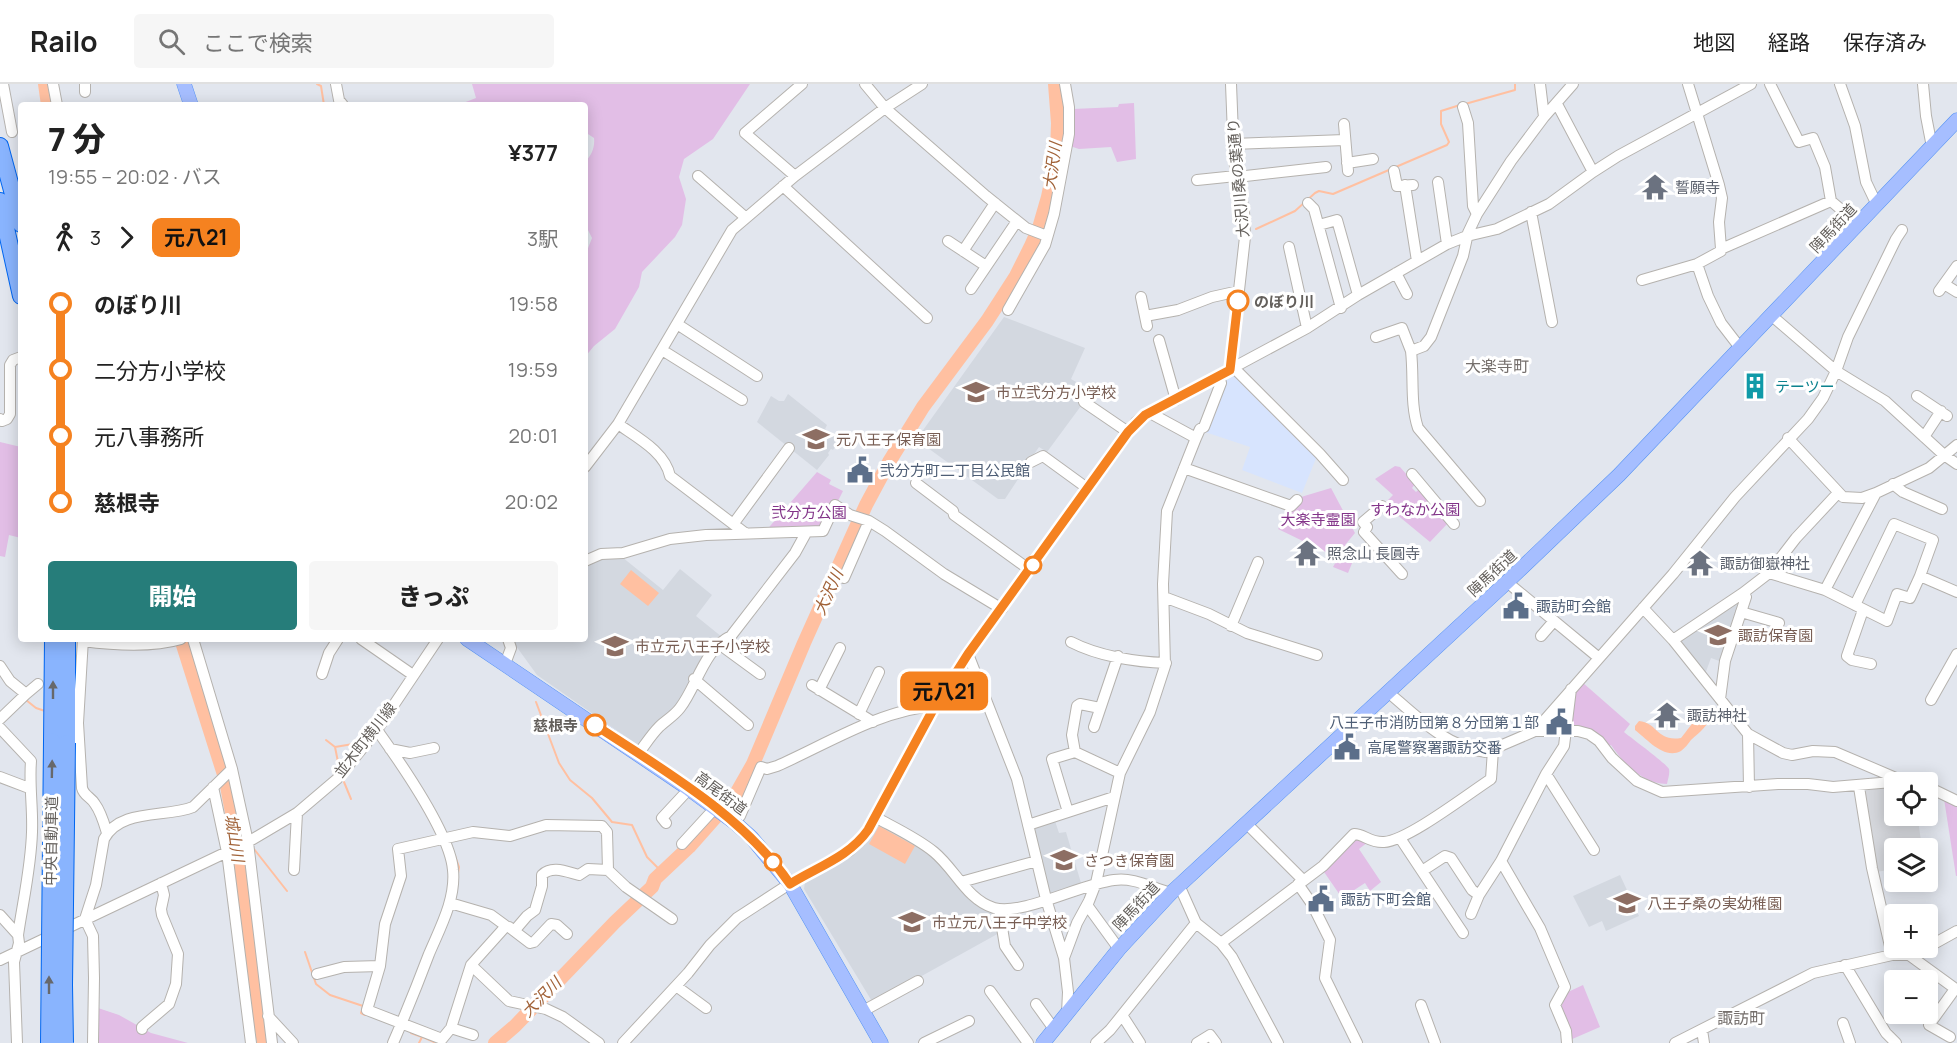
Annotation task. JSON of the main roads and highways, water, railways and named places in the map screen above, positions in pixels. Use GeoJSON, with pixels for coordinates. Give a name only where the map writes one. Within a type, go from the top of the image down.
{"type":"FeatureCollection","features":[{"type":"Feature","properties":{"kind":"highway"},"geometry":{"type":"LineString","coordinates":[[0,146],[18,213]]}},
{"type":"Feature","properties":{"kind":"highway"},"geometry":{"type":"LineString","coordinates":[[0,201],[18,282]]}},
{"type":"Feature","properties":{"kind":"highway","name":"中央自動車道"},"geometry":{"type":"LineString","coordinates":[[53,642],[60,742],[65,1043]]}},
{"type":"Feature","properties":{"kind":"highway","name":"中央自動車道"},"geometry":{"type":"LineString","coordinates":[[49,1043],[60,742],[78,642]]}},
{"type":"Feature","properties":{"kind":"main road"},"geometry":{"type":"LineString","coordinates":[[184,84],[190,102]]}},
{"type":"Feature","properties":{"kind":"main road","name":"陣馬街道"},"geometry":{"type":"LineString","coordinates":[[1043,1043],[1119,949],[1175,889],[1507,582],[1619,475],[1957,120]]}},
{"type":"Feature","properties":{"kind":"main road","name":"高尾街道"},"geometry":{"type":"LineString","coordinates":[[472,642],[724,814],[772,861],[790,884],[881,1043]]}},
{"type":"Feature","properties":{"kind":"waterway","name":"城山川"},"geometry":{"type":"LineString","coordinates":[[45,84],[48,102]]}},
{"type":"Feature","properties":{"kind":"waterway"},"geometry":{"type":"LineString","coordinates":[[317,84],[321,86],[324,102]]}},
{"type":"Feature","properties":{"kind":"waterway","name":"大沢川"},"geometry":{"type":"LineString","coordinates":[[495,1043],[515,1026],[652,887],[655,879],[689,847],[736,794],[753,764],[866,505],[889,462],[923,407],[987,321],[1016,276],[1039,228],[1057,153],[1058,123],[1055,84]]}},
{"type":"Feature","properties":{"kind":"waterway"},"geometry":{"type":"LineString","coordinates":[[1465,104],[1515,90],[1515,84]]}},
{"type":"Feature","properties":{"kind":"waterway"},"geometry":{"type":"LineString","coordinates":[[1256,229],[1295,211],[1319,191],[1333,194],[1447,145],[1449,142],[1441,124],[1441,111],[1460,105]]}},
{"type":"Feature","properties":{"kind":"waterway","name":"城山川"},"geometry":{"type":"LineString","coordinates":[[182,642],[226,781],[264,1043]]}},
{"type":"Feature","properties":{"kind":"waterway"},"geometry":{"type":"LineString","coordinates":[[26,700],[36,708],[45,711]]}},
{"type":"Feature","properties":{"kind":"waterway"},"geometry":{"type":"LineString","coordinates":[[536,702],[559,763],[570,780],[592,798],[612,822],[632,825],[647,857],[663,873]]}},
{"type":"Feature","properties":{"kind":"waterway"},"geometry":{"type":"LineString","coordinates":[[326,740],[335,747]]}},
{"type":"Feature","properties":{"kind":"waterway"},"geometry":{"type":"LineString","coordinates":[[338,762],[335,747],[353,744]]}},
{"type":"Feature","properties":{"kind":"waterway"},"geometry":{"type":"LineString","coordinates":[[344,782],[351,799]]}},
{"type":"Feature","properties":{"kind":"waterway"},"geometry":{"type":"LineString","coordinates":[[254,849],[287,891]]}},
{"type":"Feature","properties":{"kind":"waterway"},"geometry":{"type":"LineString","coordinates":[[455,856],[459,867],[458,873]]}},
{"type":"Feature","properties":{"kind":"waterway"},"geometry":{"type":"LineString","coordinates":[[305,952],[316,984],[330,995],[363,1006],[361,1013],[365,1015]]}},
{"type":"Feature","properties":{"kind":"waterway"},"geometry":{"type":"LineString","coordinates":[[411,1033],[422,1037],[419,1043]]}},
{"type":"Feature","properties":{"kind":"waterway"},"geometry":{"type":"LineString","coordinates":[[423,1037],[434,1042]]}},
{"type":"Feature","properties":{"kind":"place","name":"誓願寺"},"geometry":{"type":"Point","coordinates":[1655,187]}},
{"type":"Feature","properties":{"kind":"place","name":"のぼり川"},"geometry":{"type":"Point","coordinates":[1238,301]}},
{"type":"Feature","properties":{"kind":"place","name":"テーツー"},"geometry":{"type":"Point","coordinates":[1755,386]}},
{"type":"Feature","properties":{"kind":"place","name":"市立弐分方小学校"},"geometry":{"type":"Point","coordinates":[976,392]}},
{"type":"Feature","properties":{"kind":"place","name":"元八王子保育園"},"geometry":{"type":"Point","coordinates":[816,439]}},
{"type":"Feature","properties":{"kind":"place","name":"弐分方町二丁目公民館"},"geometry":{"type":"Point","coordinates":[860,470]}},
{"type":"Feature","properties":{"kind":"place","name":"照念山 長圓寺"},"geometry":{"type":"Point","coordinates":[1307,553]}},
{"type":"Feature","properties":{"kind":"place","name":"諏訪御嶽神社"},"geometry":{"type":"Point","coordinates":[1700,563]}},
{"type":"Feature","properties":{"kind":"place","name":"諏訪町会館"},"geometry":{"type":"Point","coordinates":[1516,606]}},
{"type":"Feature","properties":{"kind":"place","name":"諏訪保育園"},"geometry":{"type":"Point","coordinates":[1718,635]}},
{"type":"Feature","properties":{"kind":"place","name":"市立元八王子小学校"},"geometry":{"type":"Point","coordinates":[615,646]}},
{"type":"Feature","properties":{"kind":"place","name":"諏訪神社"},"geometry":{"type":"Point","coordinates":[1667,715]}},
{"type":"Feature","properties":{"kind":"place","name":"八王子市消防団第８分団第１部"},"geometry":{"type":"Point","coordinates":[1559,722]}},
{"type":"Feature","properties":{"kind":"place","name":"慈根寺"},"geometry":{"type":"Point","coordinates":[595,725]}},
{"type":"Feature","properties":{"kind":"place","name":"高尾警察署諏訪交番"},"geometry":{"type":"Point","coordinates":[1347,747]}},
{"type":"Feature","properties":{"kind":"place","name":"さつき保育園"},"geometry":{"type":"Point","coordinates":[1064,860]}},
{"type":"Feature","properties":{"kind":"place","name":"諏訪下町会館"},"geometry":{"type":"Point","coordinates":[1321,899]}},
{"type":"Feature","properties":{"kind":"place","name":"八王子桑の実幼稚園"},"geometry":{"type":"Point","coordinates":[1627,903]}},
{"type":"Feature","properties":{"kind":"place","name":"市立元八王子中学校"},"geometry":{"type":"Point","coordinates":[912,922]}},
{"type":"Feature","properties":{"kind":"district","name":"大楽寺町"},"geometry":{"type":"Point","coordinates":[1497,366]}},
{"type":"Feature","properties":{"kind":"district","name":"諏訪町"},"geometry":{"type":"Point","coordinates":[1741,1018]}},
{"type":"Feature","properties":{"kind":"park label","name":"すわなか公園"},"geometry":{"type":"Point","coordinates":[1415,509]}},
{"type":"Feature","properties":{"kind":"park label","name":"弐分方公園"},"geometry":{"type":"Point","coordinates":[809,512]}},
{"type":"Feature","properties":{"kind":"park label","name":"大楽寺霊園"},"geometry":{"type":"Point","coordinates":[1318,519]}}]}
